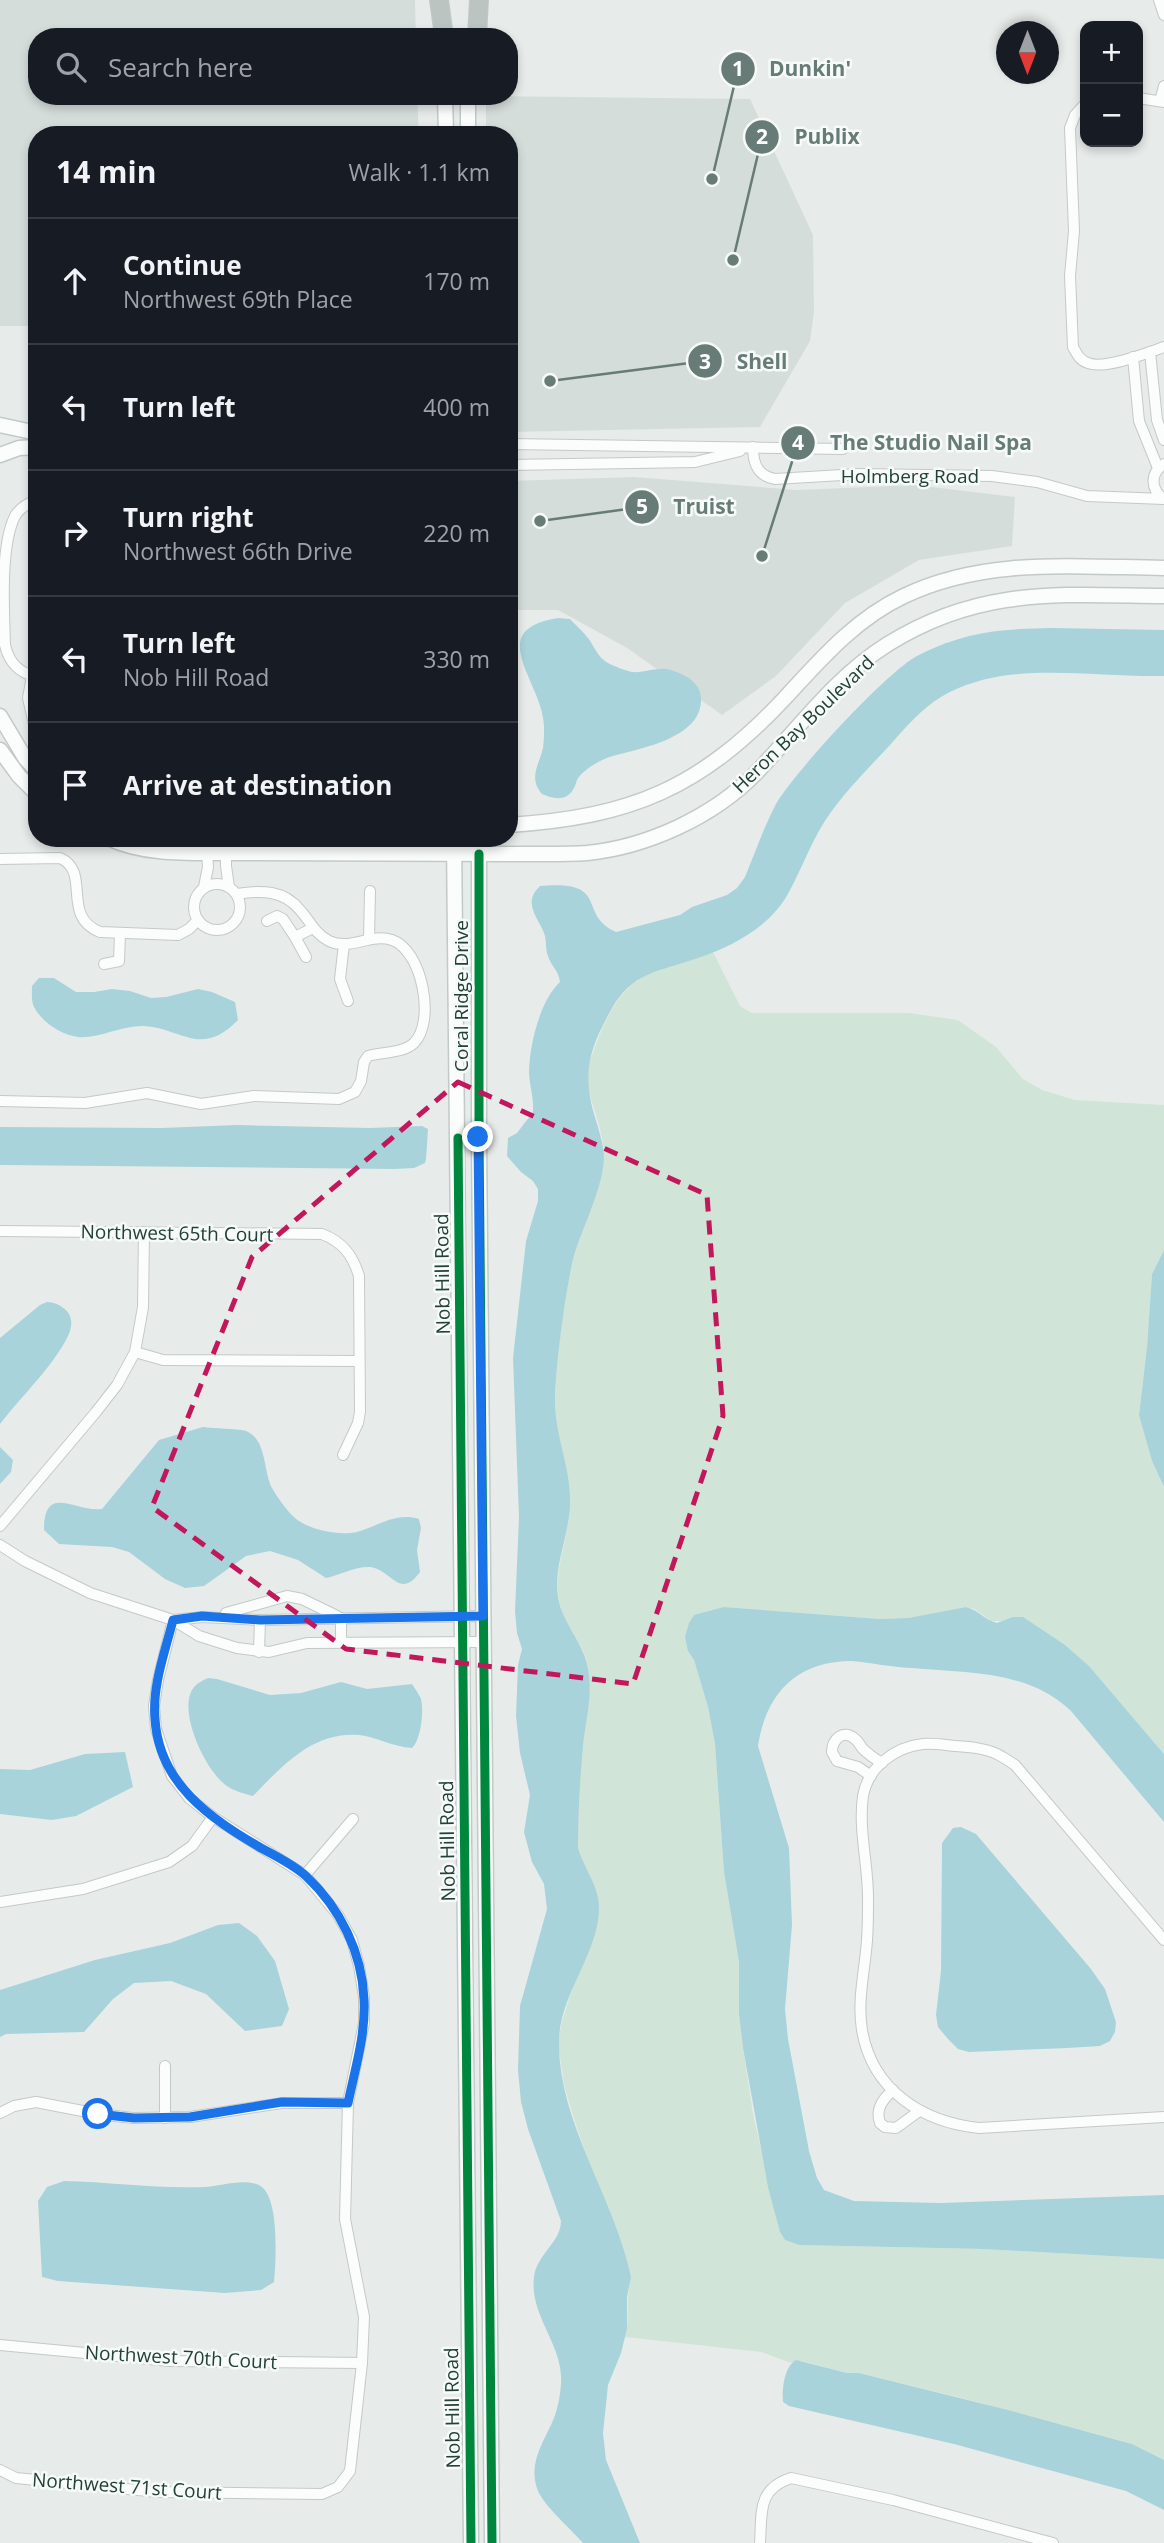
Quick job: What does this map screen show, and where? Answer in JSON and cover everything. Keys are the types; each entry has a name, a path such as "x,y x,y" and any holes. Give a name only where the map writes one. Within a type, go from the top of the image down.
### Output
{"highway":[{"path":"439,0 442,28"},
{"path":"477,28 479,0"}],"main road":[{"path":"443,28 444,0"},
{"path":"470,28 471,0"},
{"path":"445,105 446,126"},
{"path":"468,105 468,126"},
{"path":"0,425 28,431"},
{"path":"0,455 28,448"},
{"name":"Heron Bay Boulevard","path":"518,824 593,815 663,793 693,777 755,729 844,636 868,617 901,597 932,583 994,568 1164,568"},
{"name":"Heron Bay Boulevard","path":"254,847 454,854 588,853 636,843 678,827 713,808 754,775 853,670 887,644 953,612 983,603 1024,596 1164,596"},
{"path":"0,716 17,747 28,760"},
{"path":"0,750 28,785"},
{"name":"Heron Bay Boulevard","path":"138,847 186,847"},
{"name":"Coral Ridge Drive","path":"454,847 458,1138"},
{"name":"Coral Ridge Drive","path":"478,1137 479,847"},
{"name":"Nob Hill Road","path":"478,1137 492,2543"},
{"name":"Nob Hill Road","path":"458,1138 471,2543"}],"street":[{"path":"1159,0 1164,15"},
{"path":"1143,99 1162,102 1164,86"},
{"path":"1080,110 1070,128 1074,231 1070,276 1073,347 1078,357 1094,365 1133,357 1164,346"},
{"path":"1150,352 1157,420 1164,440"},
{"path":"1129,496 1141,491 1161,466 1139,421 1133,357"},
{"path":"1136,400 1154,398"},
{"path":"518,444 843,449"},
{"path":"518,465 695,462 753,447"},
{"name":"Holmberg Road","path":"753,447 758,471 775,480 859,474 992,476 1037,482 1087,496 1109,499 1129,496 1164,499"},
{"path":"1153,479 1155,491 1164,499"},
{"path":"28,504 15,516 4,556 5,645 13,665 28,673"},
{"path":"206,847 208,877 194,906 198,920 209,929 230,926 236,921 241,908 233,890 226,847"},
{"path":"0,859 60,858 69,862 74,869 82,921 100,932 178,935 198,920"},
{"path":"0,1101 85,1103 147,1093 201,1104 254,1096 339,1099 355,1092 361,1082 364,1062 368,1056 407,1049 416,1042 421,1032 424,993 420,975 404,947 393,940 381,938 344,944 330,941 313,928 300,909 283,896 233,890 218,883 204,887"},
{"path":"369,939 370,891"},
{"path":"267,921 277,916 283,919 306,957"},
{"path":"295,937 313,928"},
{"path":"104,964 119,961 120,933"},
{"path":"344,944 340,979 348,1001"},
{"name":"Northwest 65th Court","path":"0,1231 322,1234 341,1244 348,1252 359,1276 359,1361"},
{"path":"0,1526 117,1385 135,1352 143,1307 144,1232"},
{"path":"135,1352 163,1360 359,1361 358,1423 343,1455"},
{"path":"0,1545 90,1594 173,1620 200,1636 237,1648 259,1652 286,1650 307,1643 483,1642"},
{"path":"173,1620 236,1612 288,1596 302,1599 341,1618"},
{"path":"202,1616 260,1620 483,1616"},
{"path":"341,1618 341,1642"},
{"path":"173,1620 154,1706 156,1729 172,1776 190,1798 212,1817 305,1875 338,1915 352,1940 359,1966 364,1997 364,2023 348,2103 345,2219 364,2317 362,2363"},
{"path":"259,1652 260,1620"},
{"path":"1164,1940 1015,1765 996,1754 975,1748 925,1744 887,1757 876,1769 864,1793 861,1815 868,1896 867,1939 860,2006 862,2030 869,2055 893,2090 918,2112 956,2126 979,2128 1164,2117"},
{"path":"0,1902 83,1889 169,1862 192,1846 212,1817"},
{"path":"305,1875 353,1819"},
{"path":"165,2066 165,2118"},
{"path":"893,2090 878,2109 880,2123 885,2127 897,2128 918,2112"},
{"path":"0,2113 14,2106 36,2102 134,2118 200,2116 282,2102 348,2103"},
{"name":"Northwest 70th Court","path":"0,2345 170,2361 362,2363"},
{"name":"Northwest 71st Court","path":"0,2470 16,2478 158,2492 322,2494 338,2487 350,2471 362,2363"},
{"path":"760,2543 763,2500 780,2482 792,2478 893,2500 1053,2543"}],"highlighted area":[{"path":"458,1082 707,1195 723,1416 633,1684 346,1649 152,1507 252,1257"}],"shaded area":[{"path":"0,0 415,0 416,28 28,28 28,105 417,105 419,126 28,126 28,326 0,326"},
{"path":"518,96 750,99 813,235 814,312 810,341 760,427 518,432 518,126 486,126 486,105 518,105"},
{"path":"634,477 797,490 915,485 1015,497 1012,546 919,560 845,603 776,676 722,715 627,648 558,610 518,610 518,481"}],"green space":[{"path":"713,952 740,1006 752,1013 909,1013 958,1020 996,1047 1023,1079 1042,1090 1075,1100 1164,1105 1164,1250 1152,1274 1139,1414 1152,1461 1164,1487 1164,1754 1089,1666 1004,1621 991,1621 975,1609 966,1607 908,1618 880,1619 724,1607 688,1651 694,1660 708,1707 715,1744 724,1872 739,1962 739,2013 743,2048 753,2114 780,2232 785,2240 799,2245 984,2249 1164,2259 1164,2460 1132,2444 1111,2438 859,2373 847,2373 802,2361 791,2363 761,2352 625,2337 630,2283 574,2119 564,2085 558,2042 562,2021 599,1906 578,1847 579,1781 589,1704 589,1677 586,1658 559,1600 558,1574 568,1523 570,1496 555,1410 556,1381 563,1313 572,1265 599,1185 604,1159 602,1139 587,1081 593,1051 611,1012 633,984 645,976"}],"water":[{"path":"558,618 570,619 607,663 632,672 660,669 674,671 693,681 699,689 701,699 699,712 692,723 681,732 653,745 608,757 589,767 577,779 568,796 560,798 542,794 536,782 536,771 543,748 544,726 541,709 522,660 520,646 524,634 536,624"},
{"path":"1016,629 1164,630 1164,676 1047,673 1008,675 965,686 934,702 907,726 835,807 820,829 790,891 777,910 756,929 733,943 708,955 647,975 628,988 611,1010 590,1060 590,1099 604,1159 599,1185 572,1264 557,1364 555,1409 570,1496 568,1522 558,1571 558,1597 582,1649 589,1678 578,1847 596,1892 599,1907 593,1942 571,1992 560,2026 559,2044 561,2074 568,2103 613,2219 631,2277 627,2297 627,2329 608,2385 603,2433 606,2460 640,2543 583,2543 546,2504 535,2482 537,2456 555,2416 561,2384 557,2356 537,2305 534,2277 539,2262 557,2235 561,2221 528,2129 521,2102 518,2070 520,2006 547,1909 544,1884 532,1862 524,1832 530,1795 520,1753 516,1716 518,1665 522,1649 515,1611 519,1517 513,1358 526,1241 538,1201 538,1189 507,1156 508,1138 517,1133 533,1112 529,1074 531,1050 541,1012 560,982 549,960 545,936 533,910 532,898 540,886 577,888 585,893 604,925 616,932 680,915 692,907 727,895 737,888 745,877 776,804 801,770 865,700 905,664 936,647 969,636"},
{"path":"39,978 54,978 76,992 112,989 151,998 198,989 235,1002 238,1020 212,1038 190,1038 142,1026 93,1036 72,1036 59,1031 37,1013 32,999 32,986"},
{"path":"237,1125 370,1128 422,1126 428,1129 426,1159 425,1163 414,1168 394,1169 0,1165 0,1127 162,1128"},
{"path":"1164,1250 1164,1487 1152,1461 1139,1415 1152,1274"},
{"path":"47,1302 66,1310 71,1319 70,1331 58,1354 0,1424 0,1338"},
{"path":"203,1427 242,1430 253,1435 261,1448 274,1492 292,1515 308,1526 324,1531 350,1533 395,1518 419,1519 421,1528 417,1550 420,1572 406,1584 369,1567 326,1578 298,1560 270,1551 246,1556 204,1586 185,1588 165,1579 129,1552 112,1547 59,1544 44,1530 45,1515 55,1503 102,1509 159,1440"},
{"path":"0,1447 13,1460 11,1472 0,1484"},
{"path":"724,1607 880,1619 908,1618 966,1607 997,1623 1013,1617 1023,1617 1065,1645 1089,1666 1164,1754 1164,1822 1071,1711 1036,1688 996,1676 852,1661 832,1662 815,1667 787,1684 768,1710 758,1746 789,1848 792,1925 785,2009 788,2039 809,2151 817,2178 824,2190 854,2201 941,2203 1164,2195 1164,2259 984,2249 799,2245 785,2240 780,2232 768,2187 743,2048 739,2014 739,1962 724,1872 715,1744 708,1707 685,1637 694,1615"},
{"path":"208,1678 270,1695 301,1693 341,1682 367,1689 412,1684 422,1704 420,1732 412,1748 359,1735 342,1735 327,1739 287,1762 253,1796 227,1786 219,1779 197,1743 189,1715 189,1702 194,1687"},
{"path":"125,1752 133,1787 76,1816 52,1820 0,1814 0,1769 30,1770 85,1754"},
{"path":"961,1827 976,1834 1105,1989 1116,2022 1110,2041 1100,2046 969,2052 958,2049 938,2027 936,2015 941,1971 942,1843 953,1828"},
{"path":"239,1923 257,1936 275,1961 289,2009 282,2026 245,2031 206,1994 171,1981 134,1983 113,1999 84,2032 6,2034 0,2037 0,1990 95,1960 170,1943 218,1925"},
{"path":"64,2181 170,2187 205,2187 243,2182 257,2184 268,2195 272,2206 276,2247 274,2282 261,2290 225,2293 58,2281 42,2277 38,2201 47,2187"},
{"path":"796,2360 1008,2410 1132,2444 1164,2460 1164,2510 1126,2491 954,2444 789,2406 783,2402 784,2385 786,2373"}],"cycle path":[{"path":"479,854 479,1137 492,2543"},
{"path":"458,1138 471,2543"}],"place":[{"name":"Dunkin'","path":"712,179"},
{"name":"Publix","path":"733,260"},
{"name":"Shell","path":"550,381"},
{"name":"Truist","path":"540,521"},
{"name":"The Studio Nail Spa","path":"762,556"}],"route":[{"path":"98,2114 134,2118 190,2117 282,2102 348,2103 364,2023 364,1997 352,1940 338,1915 305,1875 212,1817 190,1798 172,1776 163,1755 156,1729 154,1706 173,1620 202,1616 260,1620 483,1616 478,1137"}]}
